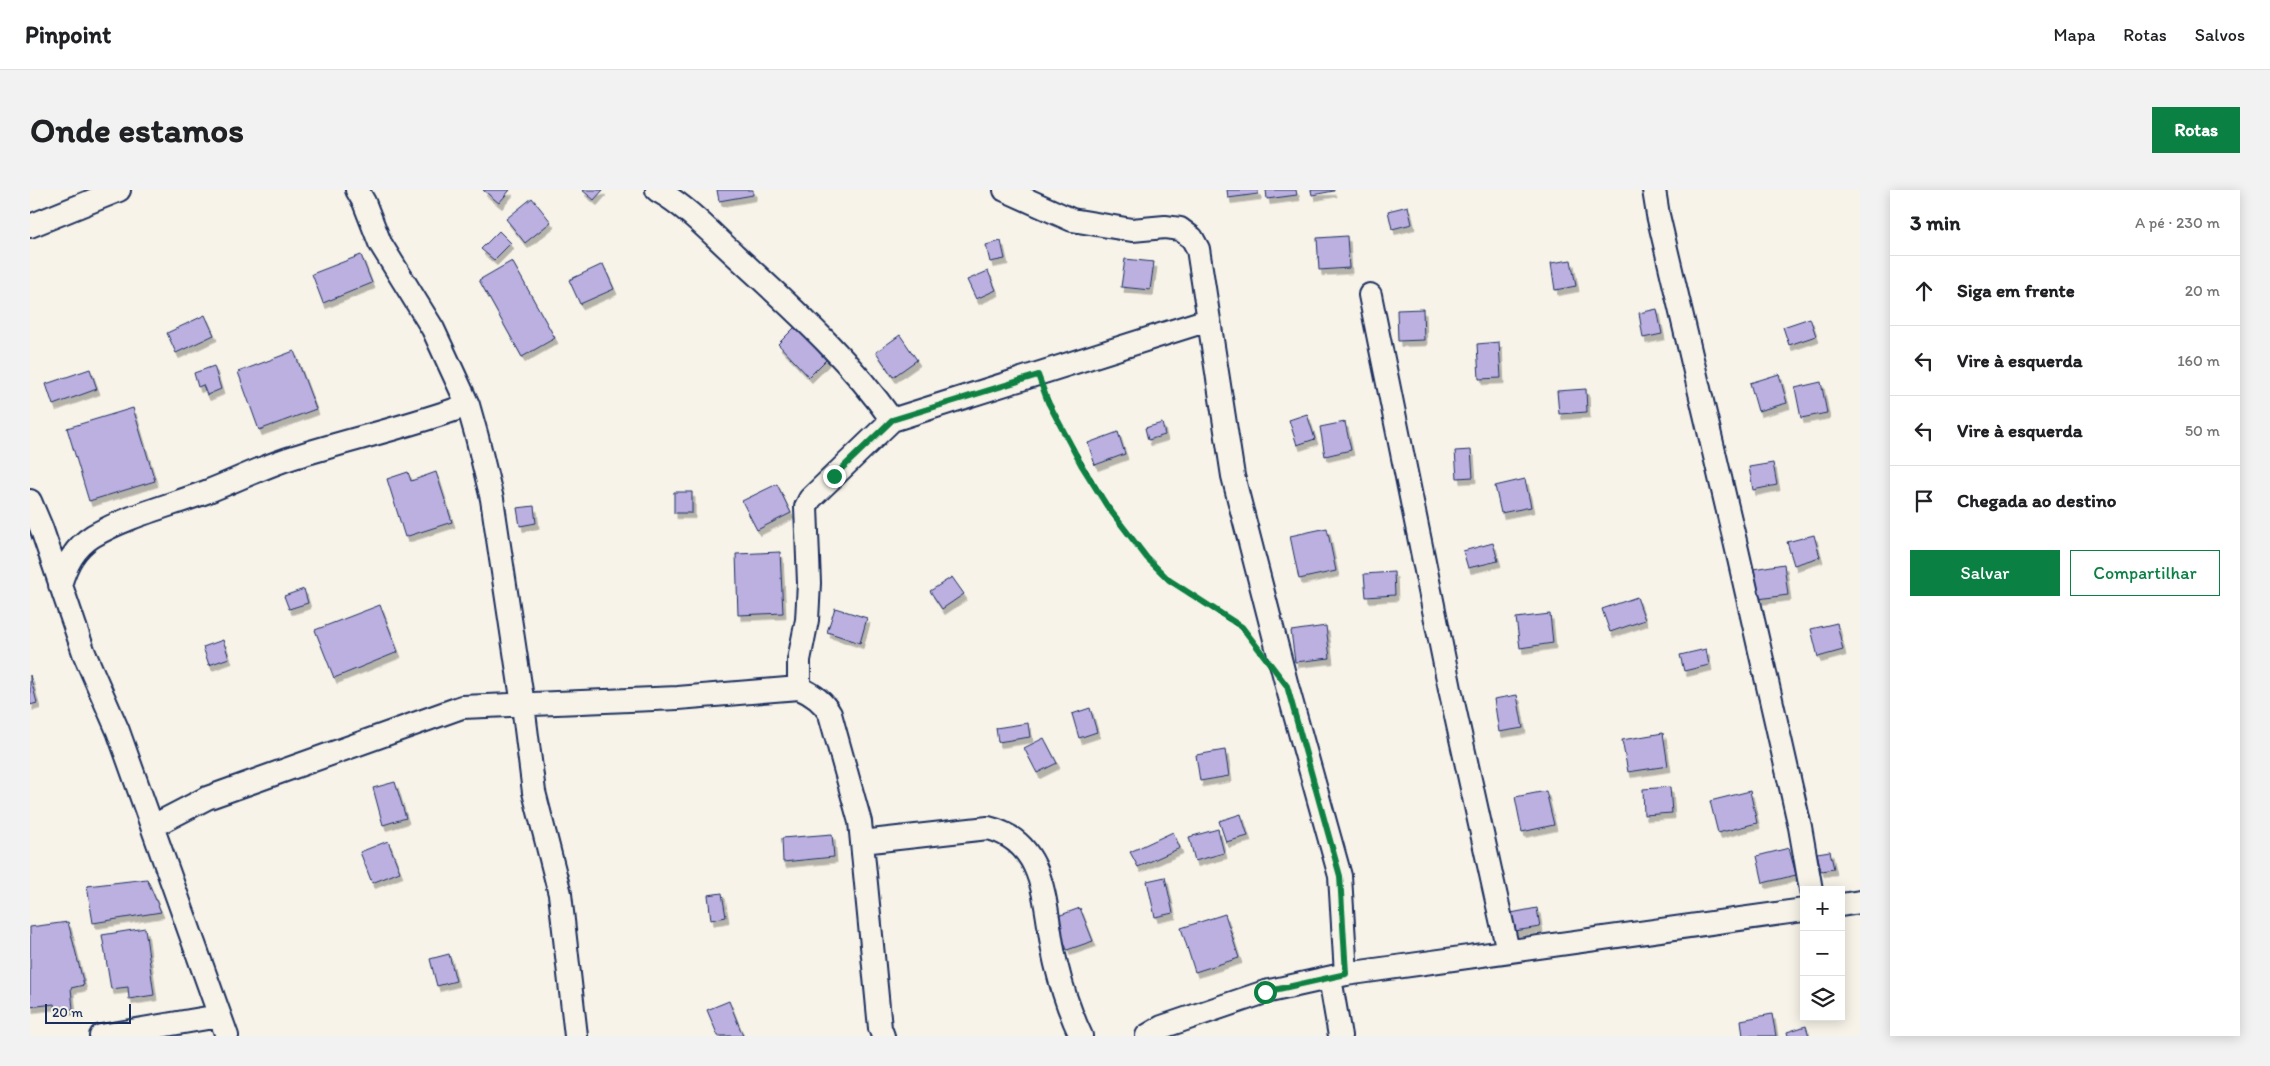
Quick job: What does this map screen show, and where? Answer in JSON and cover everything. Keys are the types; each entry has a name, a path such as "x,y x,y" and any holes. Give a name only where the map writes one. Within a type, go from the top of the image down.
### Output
{"street":[{"path":"30,226 119,190"},
{"path":"657,190 708,229 819,333 892,420"},
{"path":"1005,190 1072,220 1132,230 1165,227 1180,229 1192,238 1198,249 1233,476 1287,686 1340,876 1338,976 1340,1036"},
{"path":"1654,190 1658,215 1738,550 1800,827 1810,886"},
{"path":"366,194 380,243 433,329 468,404 492,499 534,792 560,894 576,1036"},
{"path":"1370,295 1450,688 1508,950"},
{"path":"799,688 799,660 807,620 809,582 806,507 810,499 892,420 1208,320"},
{"path":"60,585 68,561 79,548 92,537 116,526 292,458 431,419 468,404"},
{"path":"30,500 84,654 118,731 153,826 223,1026 101,1036"},
{"path":"153,826 208,798 462,708 678,698 799,688 824,703 830,714 860,822 880,1028 883,1036"},
{"path":"862,842 988,828 1005,832 1019,842 1033,860 1040,881 1056,963 1070,1013 1081,1036"},
{"path":"1845,904 1860,902"},
{"path":"1147,1036 1162,1027 1265,992 1338,976 1508,950 1800,911"}],"path":[{"path":"1038,375 1048,402 1082,466 1107,506 1147,558 1169,580 1242,627 1248,634"}],"building":[{"path":"483,190 510,190 499,203"},
{"path":"582,190 603,190 594,200"},
{"path":"717,190 753,190 753,195 719,201"},
{"path":"1227,190 1258,190 1258,194 1228,198"},
{"path":"1266,190 1296,190 1297,195 1267,199"},
{"path":"1311,190 1334,190 1334,191 1312,195"},
{"path":"532,198 551,222 525,243 506,219"},
{"path":"1408,206 1412,224 1392,229 1388,211"},
{"path":"499,231 511,243 494,260 481,249"},
{"path":"1347,236 1349,268 1319,270 1317,238"},
{"path":"1001,241 1005,259 990,262 986,245"},
{"path":"361,255 372,283 323,303 312,274"},
{"path":"1125,259 1154,262 1150,290 1121,287"},
{"path":"1571,260 1576,286 1555,290 1551,263"},
{"path":"512,261 555,338 522,357 479,280"},
{"path":"603,264 614,289 580,304 569,280"},
{"path":"988,271 996,290 976,299 967,280"},
{"path":"1423,309 1424,340 1398,341 1397,310"},
{"path":"1657,309 1662,334 1643,338 1639,313"},
{"path":"205,315 214,335 176,353 167,333"},
{"path":"1810,318 1816,336 1789,345 1783,327"},
{"path":"797,325 828,358 809,377 778,344"},
{"path":"900,335 917,360 893,377 876,352"},
{"path":"1499,342 1501,378 1479,379 1477,344"},
{"path":"294,351 316,409 259,430 238,372"},
{"path":"214,366 221,389 207,395 203,385 198,387 194,373"},
{"path":"90,369 97,389 53,405 46,384"},
{"path":"1779,374 1787,403 1758,411 1750,383"},
{"path":"1821,382 1827,413 1801,418 1795,388"},
{"path":"1586,389 1587,412 1559,414 1557,391"},
{"path":"133,408 155,481 89,501 67,428"},
{"path":"1307,414 1315,439 1297,445 1289,420"},
{"path":"1345,422 1351,450 1325,456 1320,427"},
{"path":"1162,423 1165,435 1148,440 1145,428"},
{"path":"1118,432 1125,454 1095,465 1088,443"},
{"path":"1471,450 1473,477 1457,478 1455,451"},
{"path":"1773,463 1777,485 1753,490 1749,467"},
{"path":"408,472 411,481 436,472 452,522 405,537 387,479"},
{"path":"1525,479 1531,507 1501,513 1495,486"},
{"path":"777,484 791,513 757,530 742,501"},
{"path":"674,492 692,492 692,513 674,513"},
{"path":"534,506 536,523 520,526 517,508"},
{"path":"1327,528 1336,571 1299,579 1290,536"},
{"path":"1814,535 1820,557 1794,565 1787,542"},
{"path":"1493,543 1498,561 1468,568 1463,551"},
{"path":"780,552 783,613 738,615 736,554"},
{"path":"1784,564 1788,595 1758,599 1753,569"},
{"path":"1394,572 1395,595 1366,597 1364,574"},
{"path":"952,577 964,594 942,609 930,591"},
{"path":"304,589 308,603 289,609 284,596"},
{"path":"1637,597 1645,620 1610,632 1602,609"},
{"path":"380,605 398,652 334,678 315,630"},
{"path":"835,608 867,618 860,643 827,632"},
{"path":"1550,614 1553,643 1520,648 1516,618"},
{"path":"1837,623 1843,650 1818,657 1811,629"},
{"path":"1326,626 1330,658 1295,662 1291,631"},
{"path":"223,640 229,658 209,665 203,647"},
{"path":"1706,649 1709,665 1684,671 1680,655"},
{"path":"30,675 37,703 30,705"},
{"path":"1517,695 1523,728 1499,732 1494,699"},
{"path":"1090,708 1097,732 1079,738 1072,714"},
{"path":"1028,723 1030,737 998,742 996,728"},
{"path":"1663,733 1668,766 1628,772 1622,740"},
{"path":"1044,738 1057,763 1037,773 1024,748"},
{"path":"1225,750 1229,776 1200,781 1196,755"},
{"path":"395,782 406,818 383,825 373,788"},
{"path":"1670,787 1672,813 1644,815 1643,789"},
{"path":"1546,791 1554,825 1522,832 1515,797"},
{"path":"1750,791 1757,823 1718,833 1710,801"},
{"path":"1241,814 1248,836 1226,842 1219,821"},
{"path":"1218,829 1224,853 1195,861 1189,837"},
{"path":"1173,832 1180,848 1138,867 1130,852"},
{"path":"832,834 834,857 783,862 782,838"},
{"path":"388,841 400,872 372,883 360,852"},
{"path":"1789,848 1796,875 1763,883 1757,856"},
{"path":"1830,851 1834,869 1821,871 1817,853"},
{"path":"1165,877 1173,913 1155,917 1147,881"},
{"path":"147,879 161,912 93,923 87,886"},
{"path":"722,893 726,917 711,920 708,895"},
{"path":"1080,908 1093,941 1067,950 1055,917"},
{"path":"1537,908 1540,927 1514,931 1511,913"},
{"path":"1225,914 1239,958 1195,972 1181,928"},
{"path":"68,922 84,985 71,988 73,1009 55,1011 54,1004 30,1007 30,927"},
{"path":"145,928 154,995 129,999 128,987 111,989 102,935"},
{"path":"449,954 456,981 437,986 430,959"},
{"path":"729,1001 743,1036 718,1036 707,1010"},
{"path":"1772,1014 1776,1036 1743,1036 1741,1020"},
{"path":"1806,1026 1809,1036 1788,1036 1787,1032"}],"route":[{"path":"834,476 892,420 1038,375 1048,402 1082,466 1107,506 1147,558 1169,580 1242,627 1287,686 1340,876 1346,974 1265,992"}]}
